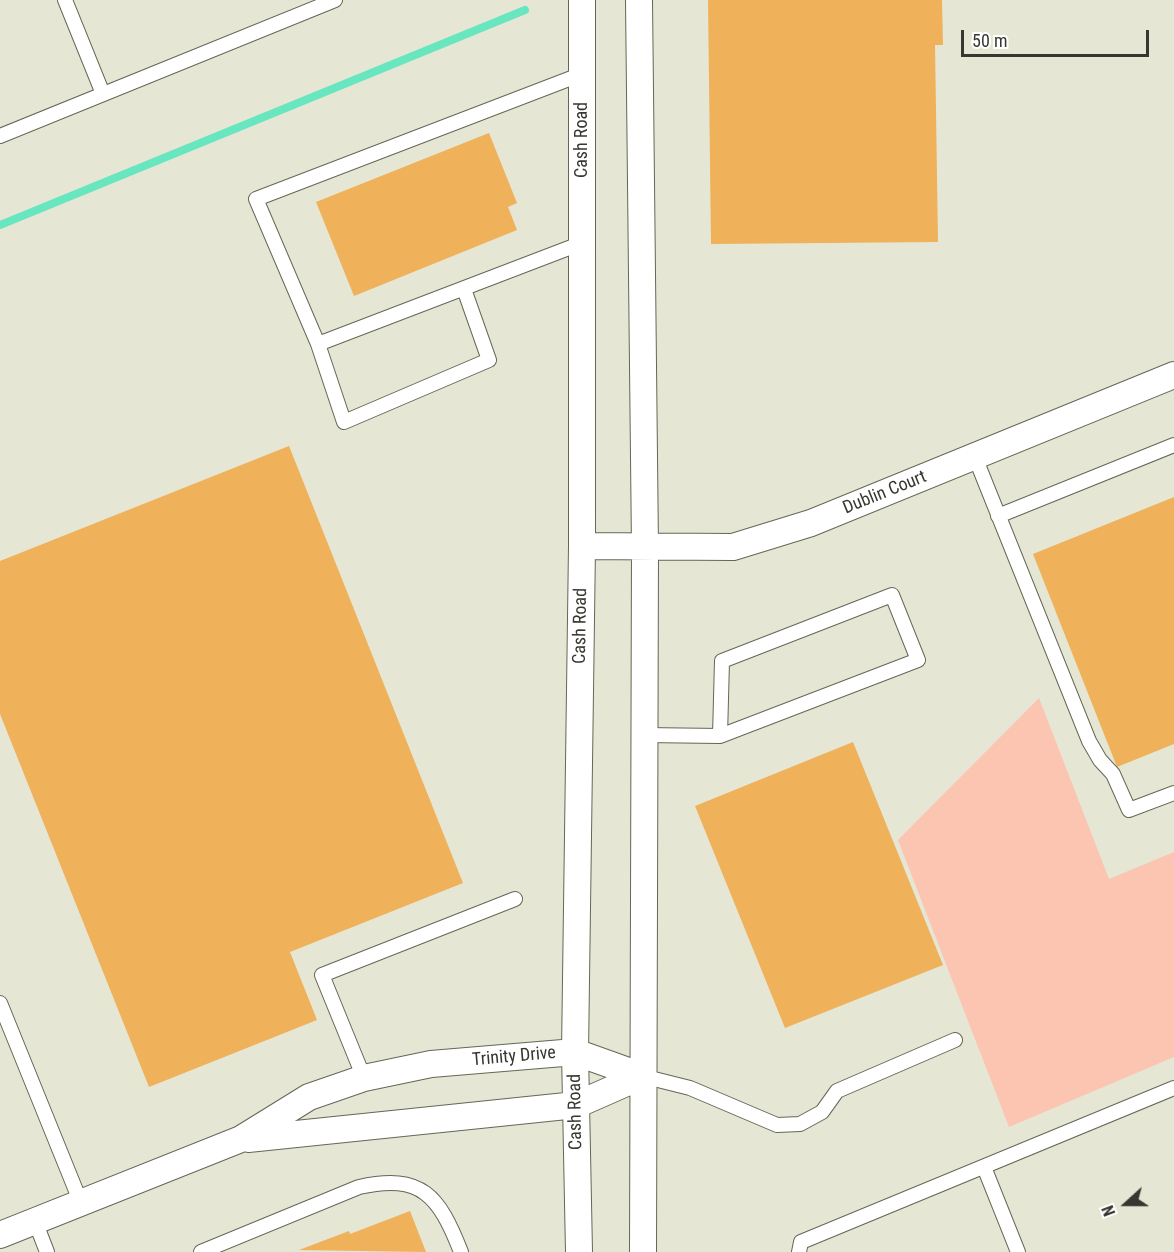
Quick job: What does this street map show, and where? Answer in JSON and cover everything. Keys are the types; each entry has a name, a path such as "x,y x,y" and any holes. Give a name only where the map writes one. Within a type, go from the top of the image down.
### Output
{"street":[{"name":"Cash Road","path":"579,1252 575,1052 582,546 582,0"},
{"path":"639,0 645,548 643,1252"},
{"name":"Dublin Court","path":"582,546 734,547 811,524 1174,375"},
{"name":"Trinity Drive","path":"0,1235 241,1139 309,1097 364,1078 431,1064 575,1052 642,1076"},
{"name":"Trinity Drive","path":"241,1139 576,1106 642,1076"}],"lane":[{"path":"64,0 103,94"},
{"path":"0,136 335,0"},
{"path":"464,288 489,360 344,422 318,344 256,199 582,74"},
{"path":"318,344 582,243"},
{"path":"998,516 1174,445"},
{"path":"975,457 1089,741 1100,760 1113,774 1129,810 1174,793"},
{"path":"644,735 720,736 918,660 892,595 722,661 720,736"},
{"path":"364,1078 322,975 515,899"},
{"path":"0,1003 81,1203"},
{"path":"642,1076 690,1088 777,1125 800,1124 822,1112 837,1091 955,1040"},
{"path":"799,1252 801,1242 1174,1088"},
{"path":"984,1167 1018,1252"},
{"path":"201,1252 359,1187 384,1181 407,1183 426,1192 440,1209 461,1252"},
{"path":"35,1221 47,1252"}],"shaded area":[{"path":"1039,698 1109,879 1174,852 1174,1057 1009,1127 898,840"}],"building":[{"path":"708,0 942,0 943,45 935,45 938,242 711,244"},
{"path":"489,133 517,203 508,207 517,230 354,296 316,202"},
{"path":"289,446 463,883 290,952 317,1020 149,1087 0,714 0,561"},
{"path":"1174,497 1174,744 1117,767 1033,554"},
{"path":"853,742 943,965 785,1028 695,806"},
{"path":"410,1211 426,1252 299,1250 349,1231 350,1234"}],"waterway":[{"path":"0,225 525,10"}]}
